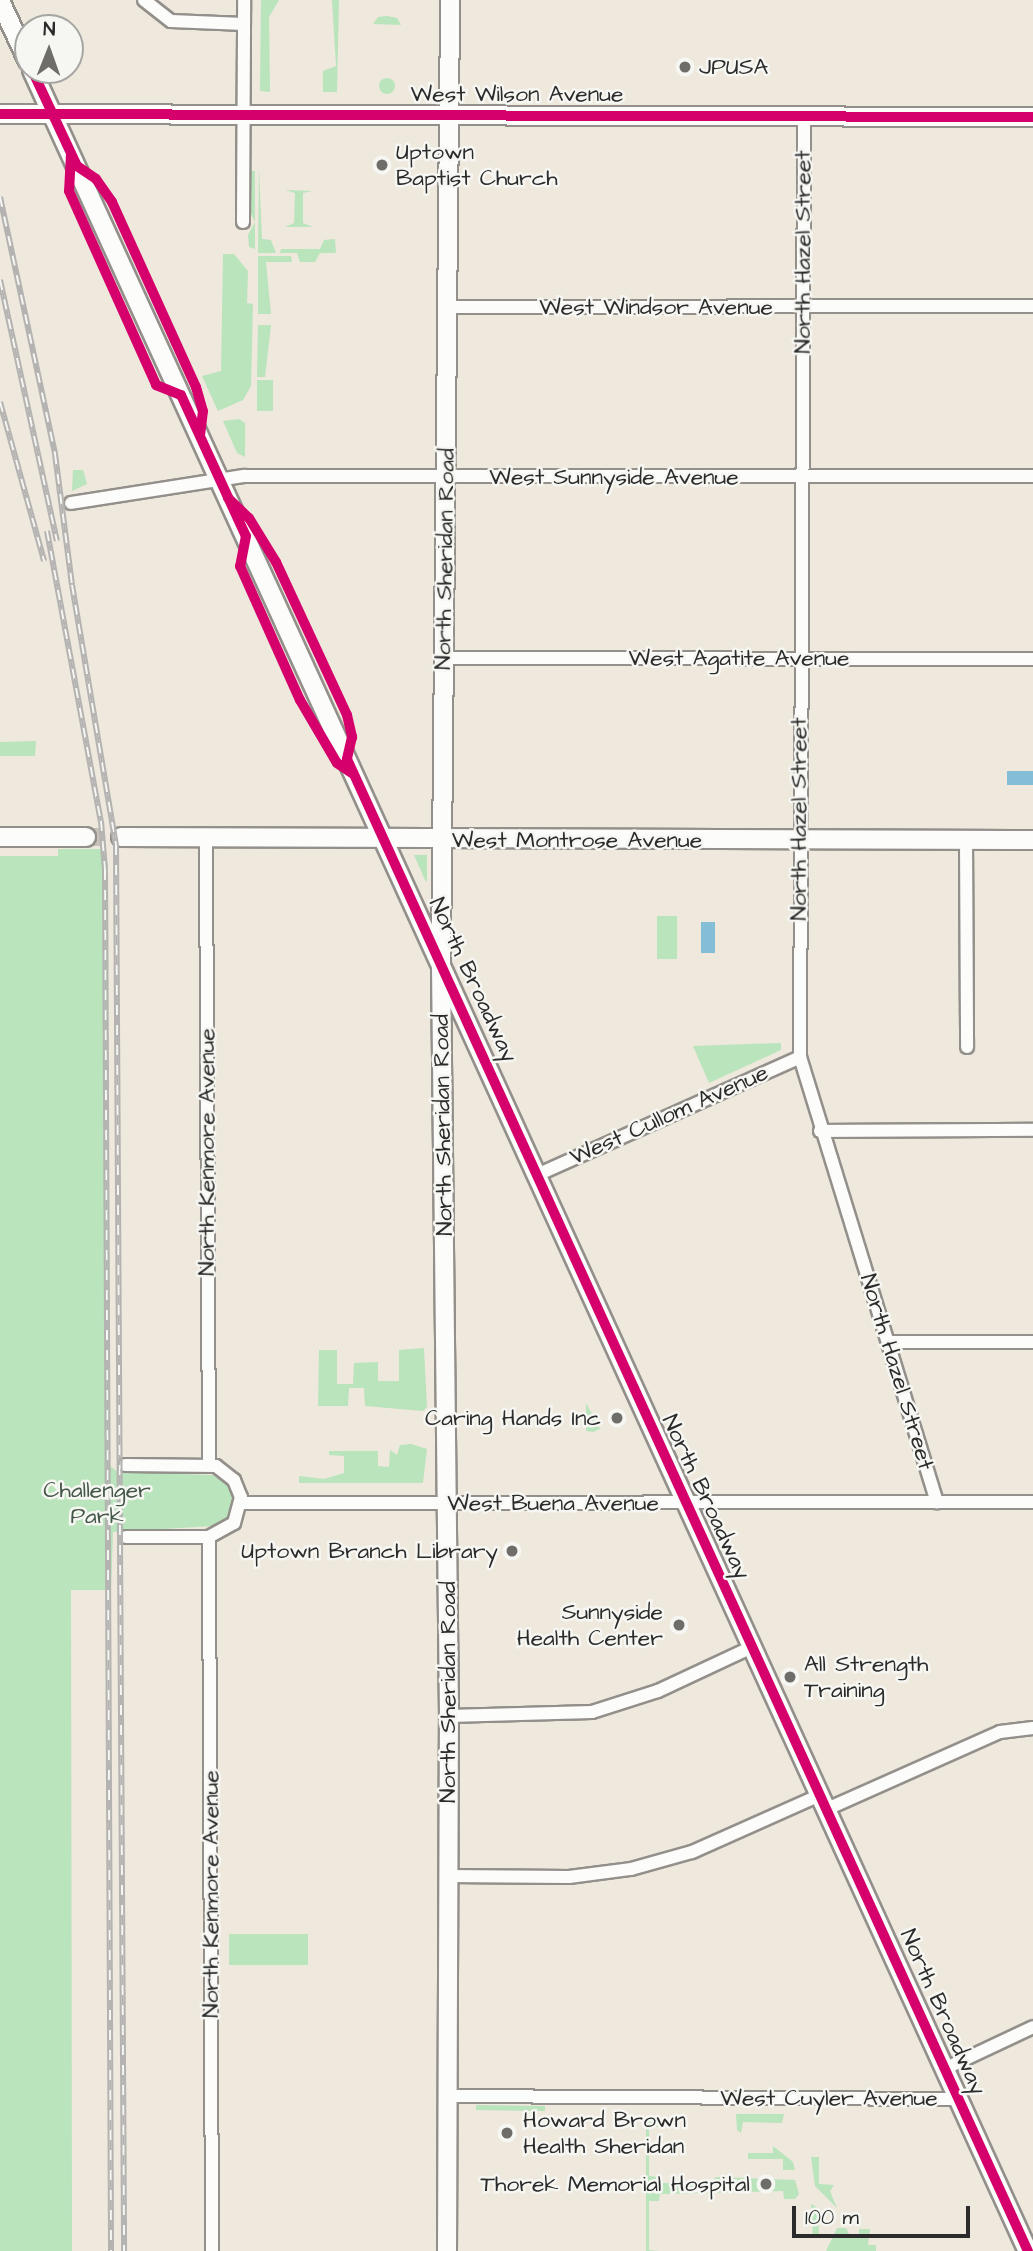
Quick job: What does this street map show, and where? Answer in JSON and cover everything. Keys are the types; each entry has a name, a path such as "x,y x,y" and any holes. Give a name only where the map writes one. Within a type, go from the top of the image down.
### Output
{"main road":[{"name":"North Sheridan Road","path":"447,2251 449,1716 442,962 450,0"},
{"path":"0,1 14,31"},
{"name":"North Broadway","path":"39,84 539,1174 684,1503 824,1802 1028,2251"},
{"name":"West Wilson Avenue","path":"0,114 1033,117"},
{"path":"0,837 86,837"},
{"name":"West Montrose Avenue","path":"121,837 1033,840"}],"street":[{"path":"144,0 171,21 244,24"},
{"path":"243,222 244,0"},
{"name":"North Hazel Street","path":"804,116 800,1057 820,1131 889,1342 937,1502"},
{"name":"West Windsor Avenue","path":"447,307 1033,306"},
{"name":"West Sunnyside Avenue","path":"71,503 219,477 1033,476"},
{"name":"West Agatite Avenue","path":"444,657 1033,659"},
{"name":"North Kenmore Avenue","path":"206,838 209,1465"},
{"path":"966,840 967,1047"},
{"name":"West Cullom Avenue","path":"539,1174 800,1057"},
{"path":"820,1131 1033,1130"},
{"path":"889,1342 1033,1342"},
{"path":"125,1465 209,1465 227,1472 240,1492 241,1503 234,1523 209,1538 126,1537"},
{"name":"West Buena Avenue","path":"241,1503 1033,1502"},
{"name":"North Kenmore Avenue","path":"209,1538 212,2251"},
{"path":"449,1716 592,1712 658,1691 752,1647"},
{"path":"447,1876 569,1877 631,1869 692,1852 1000,1732 1033,1728"},
{"name":"West Cuyler Avenue","path":"946,2068 1033,2026"},
{"name":"West Cuyler Avenue","path":"447,2096 959,2099"}],"green space":[{"path":"261,0 279,0 269,17 270,92 260,91"},
{"path":"332,0 339,0 337,92 323,92 323,71 336,66"},
{"path":"378,17 397,18 401,25 373,24"},
{"path":"384,78 390,78 395,86 393,92 384,94 379,89 379,83"},
{"path":"259,169 262,239 271,240 276,253 258,253"},
{"path":"250,171 255,171 255,222 249,210"},
{"path":"285,190 312,191 303,193 303,223 313,227 285,227 294,223 295,193"},
{"path":"255,222 255,249 249,247 248,235"},
{"path":"335,239 336,253 320,253 315,262 300,262 297,253 280,253 281,249 320,249 324,240"},
{"path":"223,254 234,254 248,271 247,303 253,304 251,386 243,400 218,411 202,376 221,371"},
{"path":"258,256 291,256 292,262 266,262 271,314 258,314"},
{"path":"258,325 271,325 265,377 257,377"},
{"path":"257,380 273,380 273,411 257,411"},
{"path":"239,419 245,423 245,457 237,453 223,421"},
{"path":"73,470 83,470 87,484 72,491"},
{"path":"36,741 35,756 0,756 0,742"},
{"name":"Challenger Park","path":"58,849 103,849 108,864 110,1466 118,1472 213,1475 228,1486 233,1500 227,1518 214,1526 113,1532 111,1590 71,1590 72,2251 0,2251 0,856 58,856"},
{"path":"414,855 427,855 427,882 425,880"},
{"path":"657,916 677,916 677,959 657,959"},
{"path":"781,1043 781,1050 709,1083 693,1046"},
{"path":"424,1348 427,1407 423,1411 365,1406 364,1388 349,1388 348,1406 318,1406 319,1350 337,1350 337,1384 353,1384 354,1363 378,1362 378,1381 399,1381 399,1350"},
{"path":"586,1403 600,1429 593,1432 586,1431"},
{"path":"411,1444 427,1449 423,1483 299,1483 299,1476 324,1479 344,1473 344,1456 329,1455 329,1451 378,1451 378,1466 389,1467 390,1450 397,1455 400,1445"},
{"path":"229,1934 308,1934 308,1965 229,1965"},
{"path":"476,2105 545,2106 545,2111 476,2110"},
{"path":"736,2114 784,2114 782,2123 743,2122 741,2133 737,2130"},
{"path":"646,2118 659,2118 659,2127 649,2127 649,2176 659,2177 660,2183 711,2183 716,2177 795,2180 799,2194 795,2199 784,2199 783,2191 660,2194 659,2201 649,2201 649,2250 659,2251 646,2251"},
{"path":"773,2146 793,2162 795,2170 783,2170 783,2159 748,2159 748,2153 773,2153"},
{"path":"811,2157 819,2157 819,2184 834,2185 830,2191 837,2208 815,2186"},
{"path":"811,2204 818,2208 819,2234 813,2238"},
{"path":"837,2228 846,2228 851,2238 859,2238 859,2229 870,2229 868,2245 876,2245 876,2251 826,2251"}],"water":[{"path":"1007,771 1033,771 1033,785 1007,785"},
{"path":"701,922 715,922 715,953 701,953"}],"tunnel":[{"path":"86,837 121,837"}],"railway":[{"path":"0,197 55,454 72,585 116,845 124,2251"},
{"path":"0,280 57,541"},
{"path":"0,402 44,561"},
{"path":"47,531 101,821 105,870 111,2251"}],"cycle path":[{"path":"39,84 77,166 96,179 112,202 196,387 203,411 200,435"},
{"path":"0,114 1033,117"},
{"path":"71,154 69,191 156,385 181,395 246,536 240,566 300,700 337,763 352,773"},
{"path":"228,498 249,518 276,562 347,715 352,737 347,759 1028,2251"}],"place":[{"name":"JPUSA","path":"685,67"},
{"name":"Uptown Baptist Church","path":"382,165"},
{"name":"Caring Hands Inc","path":"617,1418"},
{"name":"Uptown Branch Library","path":"512,1551"},
{"name":"Sunnyside Health Center","path":"679,1625"},
{"name":"All Strength Training","path":"790,1677"},
{"name":"Howard Brown Health Sheridan","path":"507,2133"},
{"name":"Thorek Memorial Hospital","path":"766,2184"}]}
